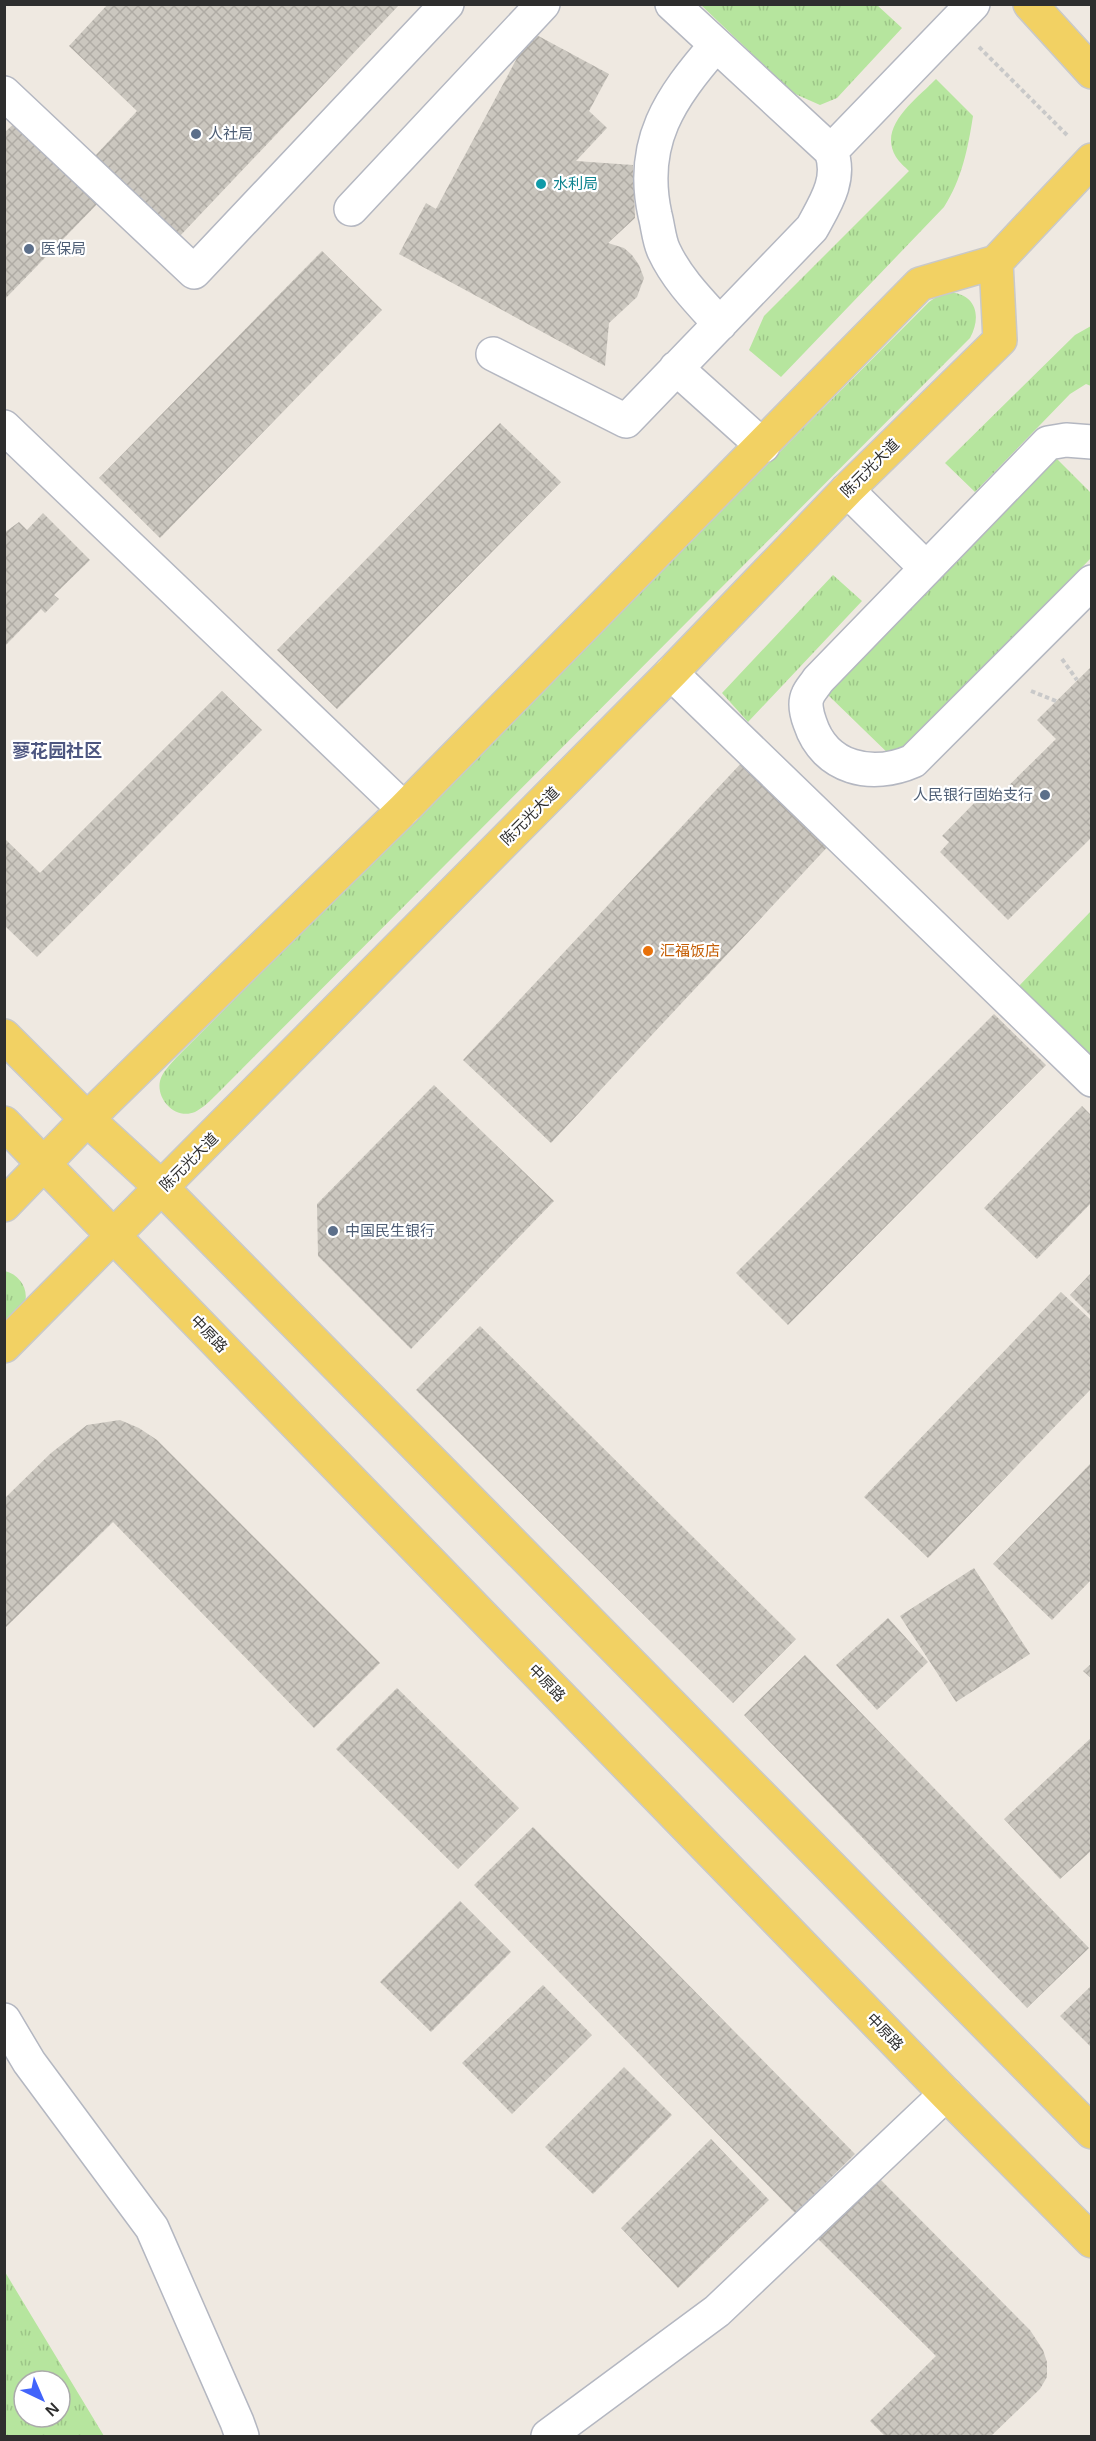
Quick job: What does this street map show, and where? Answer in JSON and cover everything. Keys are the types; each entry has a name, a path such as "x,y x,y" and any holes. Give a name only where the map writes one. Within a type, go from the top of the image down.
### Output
{"main road":[{"path":"1030,4 1092,72"},
{"path":"4,1205 87,1119 404,809 920,284 996,262 1083,151"},
{"name":"陈元光大道","path":"4,1346 163,1189 847,490 1000,340 996,262"},
{"path":"4,1036 87,1119 163,1189 1092,2132"},
{"name":"中原路","path":"4,1123 945,2094 1092,2241"}],"street":[{"path":"4,93 194,272 447,4"},
{"path":"351,209 543,4"},
{"path":"493,354 626,421 812,228 831,193 836,164 831,151 672,4"},
{"path":"831,151 964,14"},
{"path":"716,45 684,82 663,117 651,159 651,198 663,250 683,283 720,324"},
{"path":"676,368 763,446"},
{"path":"4,427 404,809"},
{"path":"1092,442 1066,440 1048,443 818,680 807,697 807,715 814,734 827,753 847,765 870,770 894,769 913,761 1092,582"},
{"path":"847,490 926,568"},
{"path":"670,673 1092,1080"},
{"path":"4,2020 30,2062 152,2228 242,2436"},
{"path":"548,2436 717,2311 945,2094"}],"path":[{"path":"964,14 1083,151"}],"green space":[{"path":"701,5 877,5 902,28 837,98 820,105 793,93"},
{"path":"936,79 973,116 963,163 950,196 944,207 781,377 749,350 764,316 909,171 900,163 891,146 895,124 910,104"},
{"path":"949,292 965,297 974,307 976,322 970,338 212,1099 195,1112 188,1114 168,1106 161,1095 160,1081 176,1058 929,302"},
{"path":"1091,326 1091,386 1086,384 1070,394 975,492 945,463 1075,335"},
{"path":"1056,458 1091,493 1091,558 895,760 827,694"},
{"path":"833,575 862,601 748,722 722,693"},
{"path":"1091,911 1091,1059 1018,987"},
{"path":"5,1271 20,1280 26,1296 21,1311 5,1330"},
{"path":"4,2272 64,2369 12,2369 12,2429 72,2429 72,2383 104,2436 5,2436"}],"building":[{"name":"人社局","path":"108,4 400,4 179,237 94,157 137,111 69,46"},
{"name":"水利局","path":"531,32 609,74 589,111 607,128 576,161 633,165 635,218 608,243 624,248 632,255 644,278 637,297 609,323 605,366 399,254 426,203 436,209"},
{"name":"医保局","path":"20,118 103,198 4,300 4,133"},
{"path":"322,251 382,310 160,538 99,478"},
{"path":"500,423 561,482 337,709 277,650"},
{"path":"43,513 90,560 54,595 59,599 45,613 41,609 4,647 4,533 19,522 27,530"},
{"name":"人民银行固始支行","path":"1092,666 1092,837 1008,920 940,852 949,842 942,836 986,791 995,799 1056,739 1037,720"},
{"path":"222,691 262,730 37,957 4,925 4,838 40,873"},
{"name":"汇福饭店","path":"745,759 833,841 551,1143 463,1060"},
{"path":"994,1014 1046,1065 788,1325 736,1273"},
{"path":"434,1085 554,1201 411,1349 318,1256 317,1204"},
{"path":"1082,1106 1092,1116 1092,1202 1037,1259 984,1208"},
{"path":"1092,1272 1092,1317 1070,1295"},
{"path":"1061,1292 1092,1321 1092,1388 928,1558 864,1497"},
{"path":"480,1326 796,1639 733,1703 416,1390"},
{"path":"120,1420 139,1428 157,1440 380,1663 314,1728 113,1522 4,1629 4,1499 51,1453 87,1425"},
{"path":"1090,1464 1092,1579 1052,1620 993,1564"},
{"path":"974,1568 1030,1654 956,1702 900,1616"},
{"path":"888,1618 928,1662 877,1710 836,1665"},
{"path":"805,1655 1089,1948 1027,2008 744,1715"},
{"path":"1092,1663 1092,1679 1083,1671"},
{"path":"397,1688 519,1808 458,1869 336,1749"},
{"path":"1092,1737 1092,1850 1060,1879 1004,1819"},
{"path":"533,1827 855,2154 795,2213 474,1885"},
{"path":"460,1901 511,1952 431,2032 380,1982"},
{"path":"543,1985 592,2035 512,2114 462,2063"},
{"path":"1092,1985 1092,2048 1060,2016"},
{"path":"624,2067 672,2115 593,2194 545,2147"},
{"path":"711,2139 769,2200 678,2288 621,2228"},
{"path":"870,2169 1030,2330 1043,2350 1047,2362 1047,2377 1040,2389 991,2436 885,2436 870,2421 936,2356 809,2230"}],"place":[{"name":"人社局","path":"196,134"},
{"name":"水利局","path":"541,184"},
{"name":"医保局","path":"29,249"},
{"name":"人民银行固始支行","path":"1045,795"},
{"name":"汇福饭店","path":"648,951"},
{"name":"中国民生银行","path":"333,1231"}],"district":[{"name":"蓼花园社区","path":"57,751"}]}
